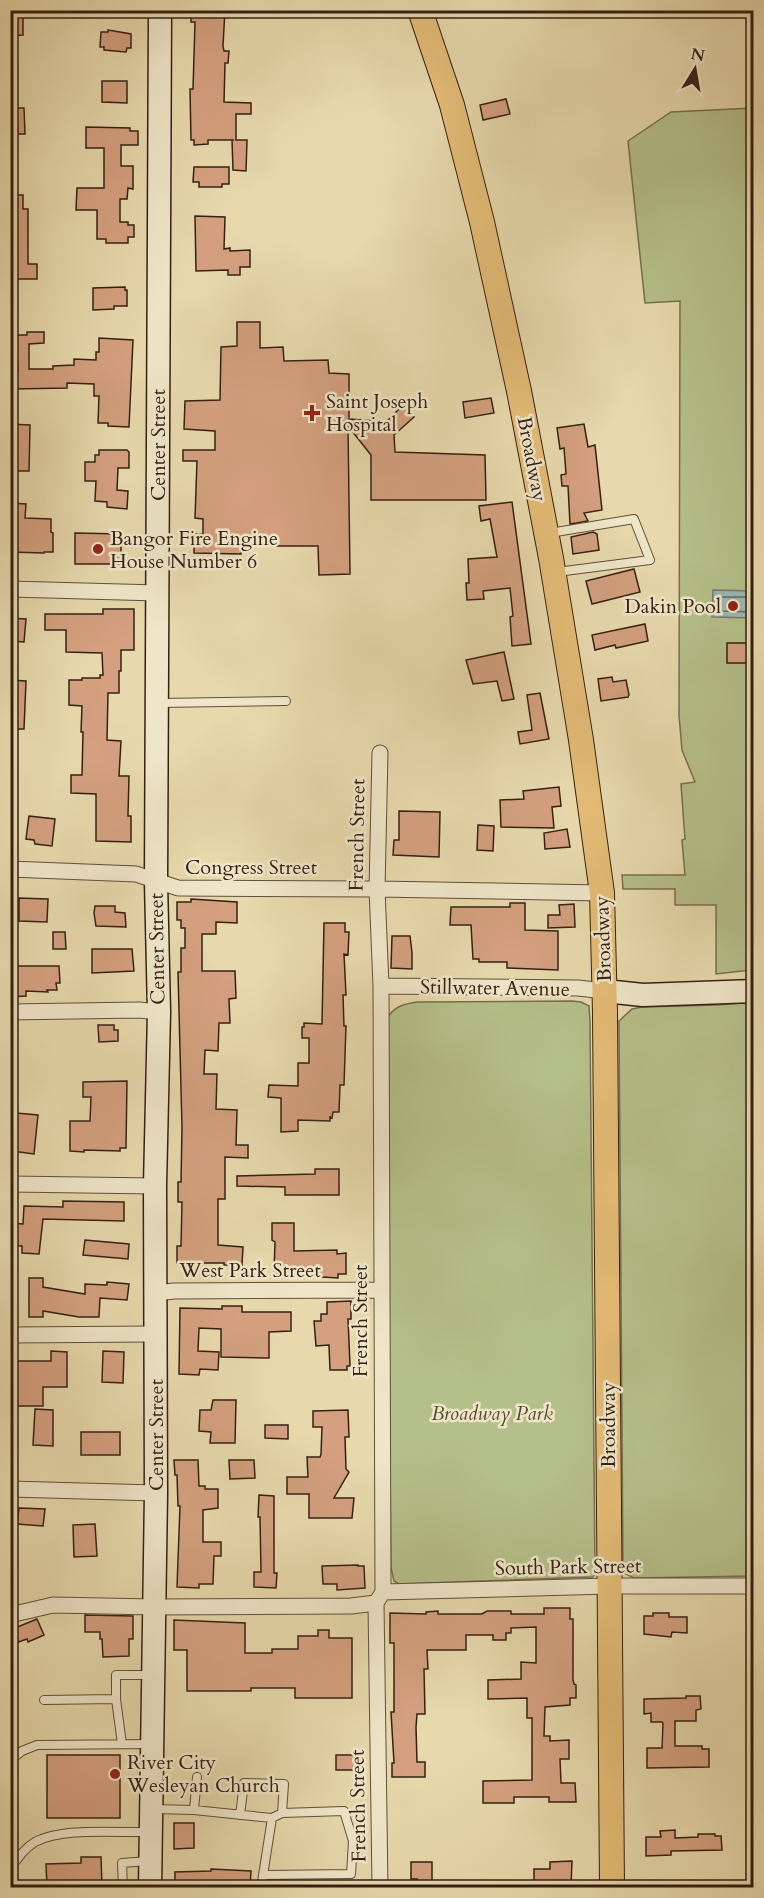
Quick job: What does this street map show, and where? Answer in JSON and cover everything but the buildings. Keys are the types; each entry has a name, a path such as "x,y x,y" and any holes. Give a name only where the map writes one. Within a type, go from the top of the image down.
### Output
{"main road":[{"name":"Broadway","path":"420,10 452,105 482,222 516,380 553,572 581,740 602,893 605,991 612,1887"}],"street":[{"name":"Center Street","path":"150,1887 156,1493 155,1186 159,1012 156,882 160,10"},
{"path":"10,589 158,593"},
{"name":"French Street","path":"380,753 377,889 381,986 380,1887"},
{"name":"Congress Street","path":"10,869 136,874 178,888 602,893"},
{"name":"Stillwater Avenue","path":"381,986 578,988 643,995 753,991"},
{"path":"10,1012 139,1010 159,1012"},
{"path":"10,1184 155,1186"},
{"name":"West Park Street","path":"156,1293 381,1290"},
{"path":"10,1335 155,1335"},
{"path":"10,1489 156,1493"},
{"name":"South Park Street","path":"10,1615 53,1605 155,1608 351,1606 379,1597 609,1586 753,1586"}],"lane":[{"path":"546,533 634,519 650,560 553,572"},
{"path":"157,703 286,701"},
{"path":"122,1744 116,1699 116,1676 154,1675"},
{"path":"44,1700 116,1699"},
{"path":"10,1761 22,1751 37,1745 152,1744"},
{"path":"194,1810 197,1777"},
{"path":"240,1815 244,1783 284,1784 282,1813"},
{"path":"152,1809 194,1810 272,1818 282,1813 344,1811 353,1841 351,1874 264,1875"},
{"path":"261,1887 272,1818"},
{"path":"10,1870 17,1859 35,1842 62,1833 151,1832"},
{"path":"123,1887 122,1863 151,1861"}],"green space":[{"path":"753,108 754,904 751,905 751,970 716,974 716,905 675,905 675,889 623,889 622,875 685,875 681,784 695,782 682,750 679,715 680,301 645,303 628,141 671,112"},
{"name":"Broadway Park","path":"572,1001 589,1006 590,1021 595,1573 593,1577 399,1584 394,1581 391,1568 386,1021 391,1012 398,1007 417,1002"},
{"path":"753,1002 753,1576 634,1578 624,1573 623,1567 619,1021 632,1009 642,1007"}],"water":[{"name":"Dakin Pool","path":"713,590 753,591 753,618 712,617"}],"place":[{"name":"Saint Joseph Hospital","path":"312,413"},
{"name":"Bangor Fire Engine House Number 6","path":"98,549"},
{"name":"Dakin Pool","path":"733,606"},
{"name":"River City Wesleyan Church","path":"115,1774"}]}
